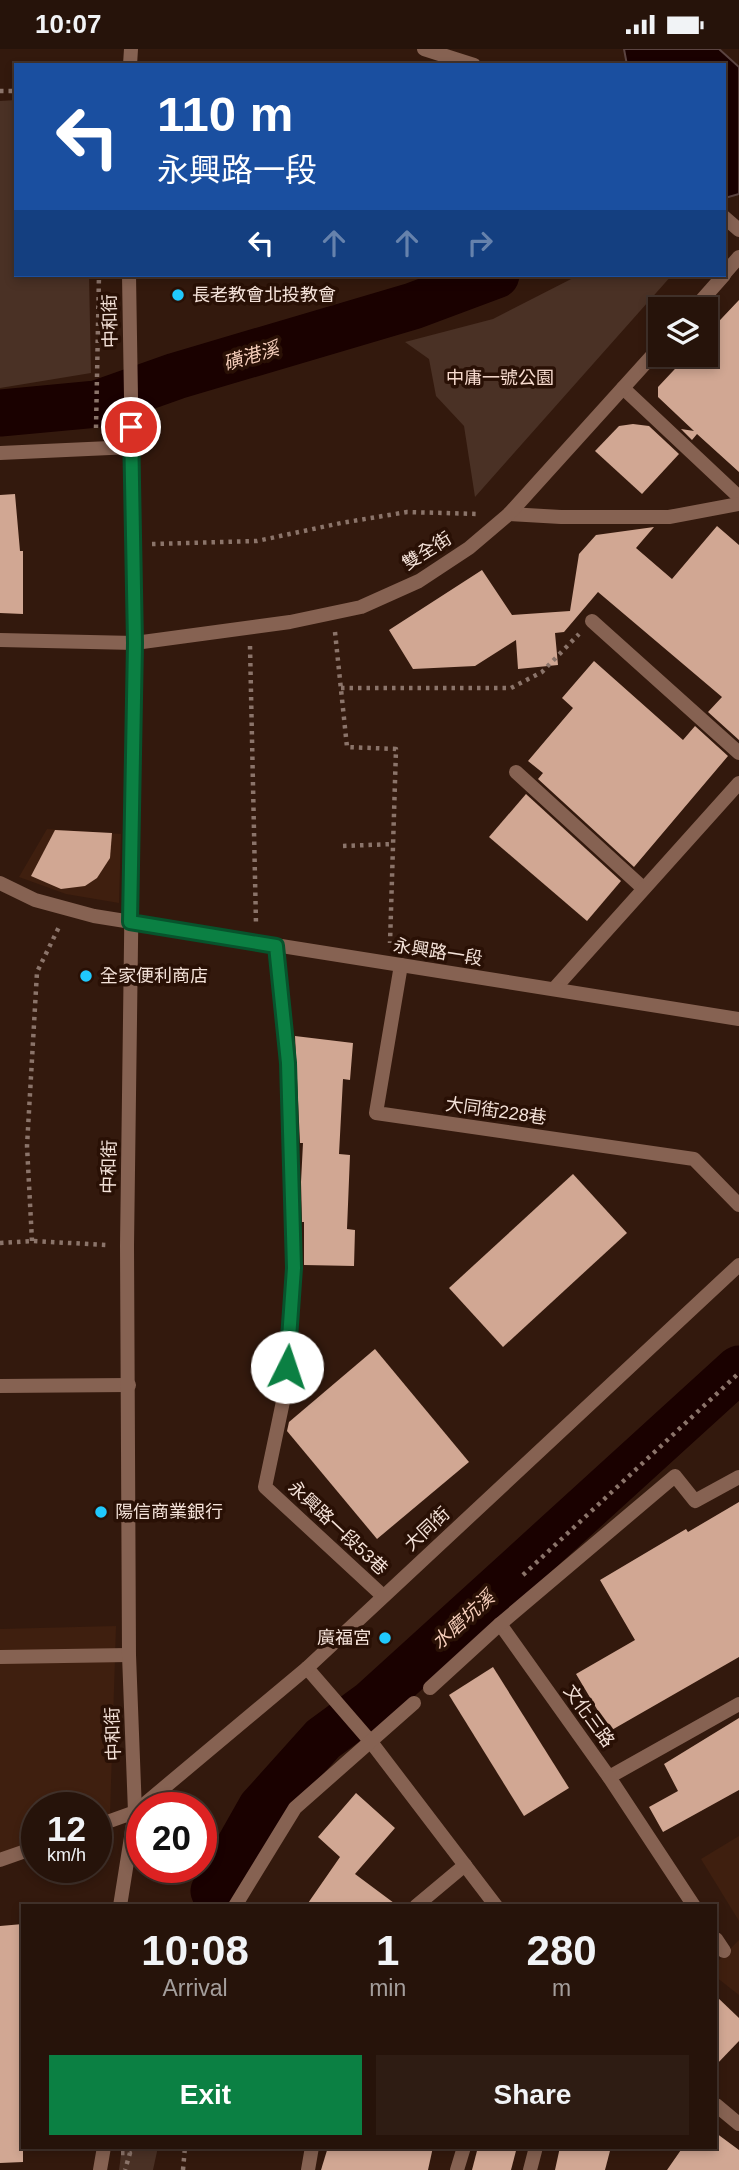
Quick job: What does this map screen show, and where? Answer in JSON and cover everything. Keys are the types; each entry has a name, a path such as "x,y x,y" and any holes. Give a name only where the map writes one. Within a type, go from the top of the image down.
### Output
{"street":[{"path":"424,49 468,63"},
{"path":"726,272 739,257"},
{"name":"中和街","path":"129,277 135,643 127,1246 129,1655 134,1792"},
{"path":"704,297 721,277"},
{"name":"雙全街","path":"0,640 135,643 290,622 361,607 419,581 469,548 509,514 648,360"},
{"path":"623,388 739,497"},
{"path":"0,453 132,447"},
{"path":"509,514 669,517 739,504"},
{"path":"592,621 739,753"},
{"path":"516,772 643,888"},
{"path":"554,989 739,783"},
{"name":"永興路一段","path":"0,883 35,899 94,916 739,1019"},
{"name":"永興路一段53巷","path":"276,946 288,1063 294,1268 285,1392 265,1487 383,1596"},
{"name":"大同街228巷","path":"395,965 376,1113 694,1159 739,1205"},
{"name":"大同街","path":"159,1792 307,1668 739,1265"},
{"path":"0,1386 129,1385"},
{"path":"430,1688 500,1624 675,1476 695,1500 739,1477"},
{"name":"文化三路","path":"500,1624 609,1777 739,1704"},
{"path":"0,1657 129,1655"},
{"path":"307,1668 370,1742 494,1904"},
{"path":"236,1904 295,1808 414,1703"},
{"path":"609,1777 693,1904"},
{"path":"0,1860 21,1853"},
{"path":"418,1904 465,1865"},
{"name":"中和街","path":"120,1904 126,1868"},
{"path":"717,2106 739,2125"},
{"path":"100,2170 104,2149"},
{"path":"308,2170 312,2149"},
{"path":"457,2170 463,2149"},
{"path":"530,2170 535,2149"}],"path":[{"path":"96,428 99,277"},
{"path":"132,545 257,541 407,512 509,514"},
{"path":"333,613 347,747 396,749 393,843 395,965"},
{"path":"341,688 511,688 542,672 592,621"},
{"path":"249,627 257,942"},
{"path":"344,846 393,843"},
{"path":"32,1241 27,1146 37,972 69,908"},
{"path":"0,1243 32,1241 127,1246"},
{"path":"516,1582 739,1373"},
{"path":"183,2170 184,2149"}],"shaded area":[{"path":"624,49 719,49 739,67 739,194 726,198 726,63 627,63"},
{"path":"47,829 121,834 119,903 66,894 19,877"},
{"path":"116,1626 111,1792 21,1792 21,1856 0,1861 0,1629"},
{"path":"739,1836 739,1921 701,1859"},
{"path":"739,1940 739,1995 717,1978 717,1962"}],"green space":[{"path":"14,100 14,277 89,277 91,373 0,388 0,101"},
{"name":"中庸一號公園","path":"575,277 670,277 652,297 648,297 648,302 475,497 464,426 436,396 429,359 405,342 493,319"},
{"path":"122,2149 158,2149 153,2170 119,2170"}],"building":[{"path":"739,300 739,472 697,434 692,440 681,429 694,431 658,397 658,387 677,367 718,367 718,322"},
{"path":"619,426 649,426 679,454 642,494 595,451"},
{"path":"15,494 20,551 23,551 23,614 0,613 0,495"},
{"path":"717,526 739,545 739,740 708,712 722,697 598,592 564,632 555,633 558,665 518,669 516,640 475,666 413,669 389,630 482,570 512,615 570,611 579,554 596,535 654,527 636,548 672,579"},
{"path":"594,661 683,740 695,726 728,756 634,867 538,779 543,773 528,761 573,708 562,698"},
{"path":"526,794 621,881 587,921 489,837"},
{"path":"55,830 112,833 110,858 97,878 85,886 61,889 31,876"},
{"path":"295,1036 353,1043 350,1080 343,1079 339,1154 350,1155 347,1229 355,1230 354,1266 304,1265 301,1182 303,1143 300,1143"},
{"path":"573,1174 627,1233 503,1347 449,1288"},
{"path":"375,1349 469,1462 377,1539 287,1431 289,1422"},
{"path":"739,1502 739,1657 610,1731 576,1674 635,1640 600,1580 686,1529 688,1532"},
{"path":"493,1667 569,1788 524,1816 449,1695"},
{"path":"739,1718 739,1790 663,1832 649,1807 678,1791 664,1764"},
{"path":"356,1793 395,1828 355,1874 395,1904 307,1904 340,1857 318,1837"},
{"path":"21,1924 23,2162 0,2163 0,1926"},
{"path":"717,1997 739,2018 739,2041 717,2064"},
{"path":"717,2134 739,2150 739,2170 667,2170 682,2149 717,2149"},
{"path":"327,2149 433,2149 428,2170 321,2170"},
{"path":"477,2149 516,2149 511,2170 472,2170"},
{"path":"560,2149 610,2149 605,2170 555,2170"}],"waterway":[{"name":"磺港溪","path":"0,413 97,404 176,376 413,306 491,277"},
{"name":"水磨坑溪","path":"214,1891 261,1808 323,1739 372,1703 739,1369"}],"place":[{"name":"長老教會北投教會","path":"178,295"},
{"name":"全家便利商店","path":"86,976"},
{"name":"陽信商業銀行","path":"101,1512"},
{"name":"廣福宮","path":"385,1638"}],"route":[{"path":"131,427 135,643 130,922 276,946 288,1063 294,1268 287,1367"}]}
